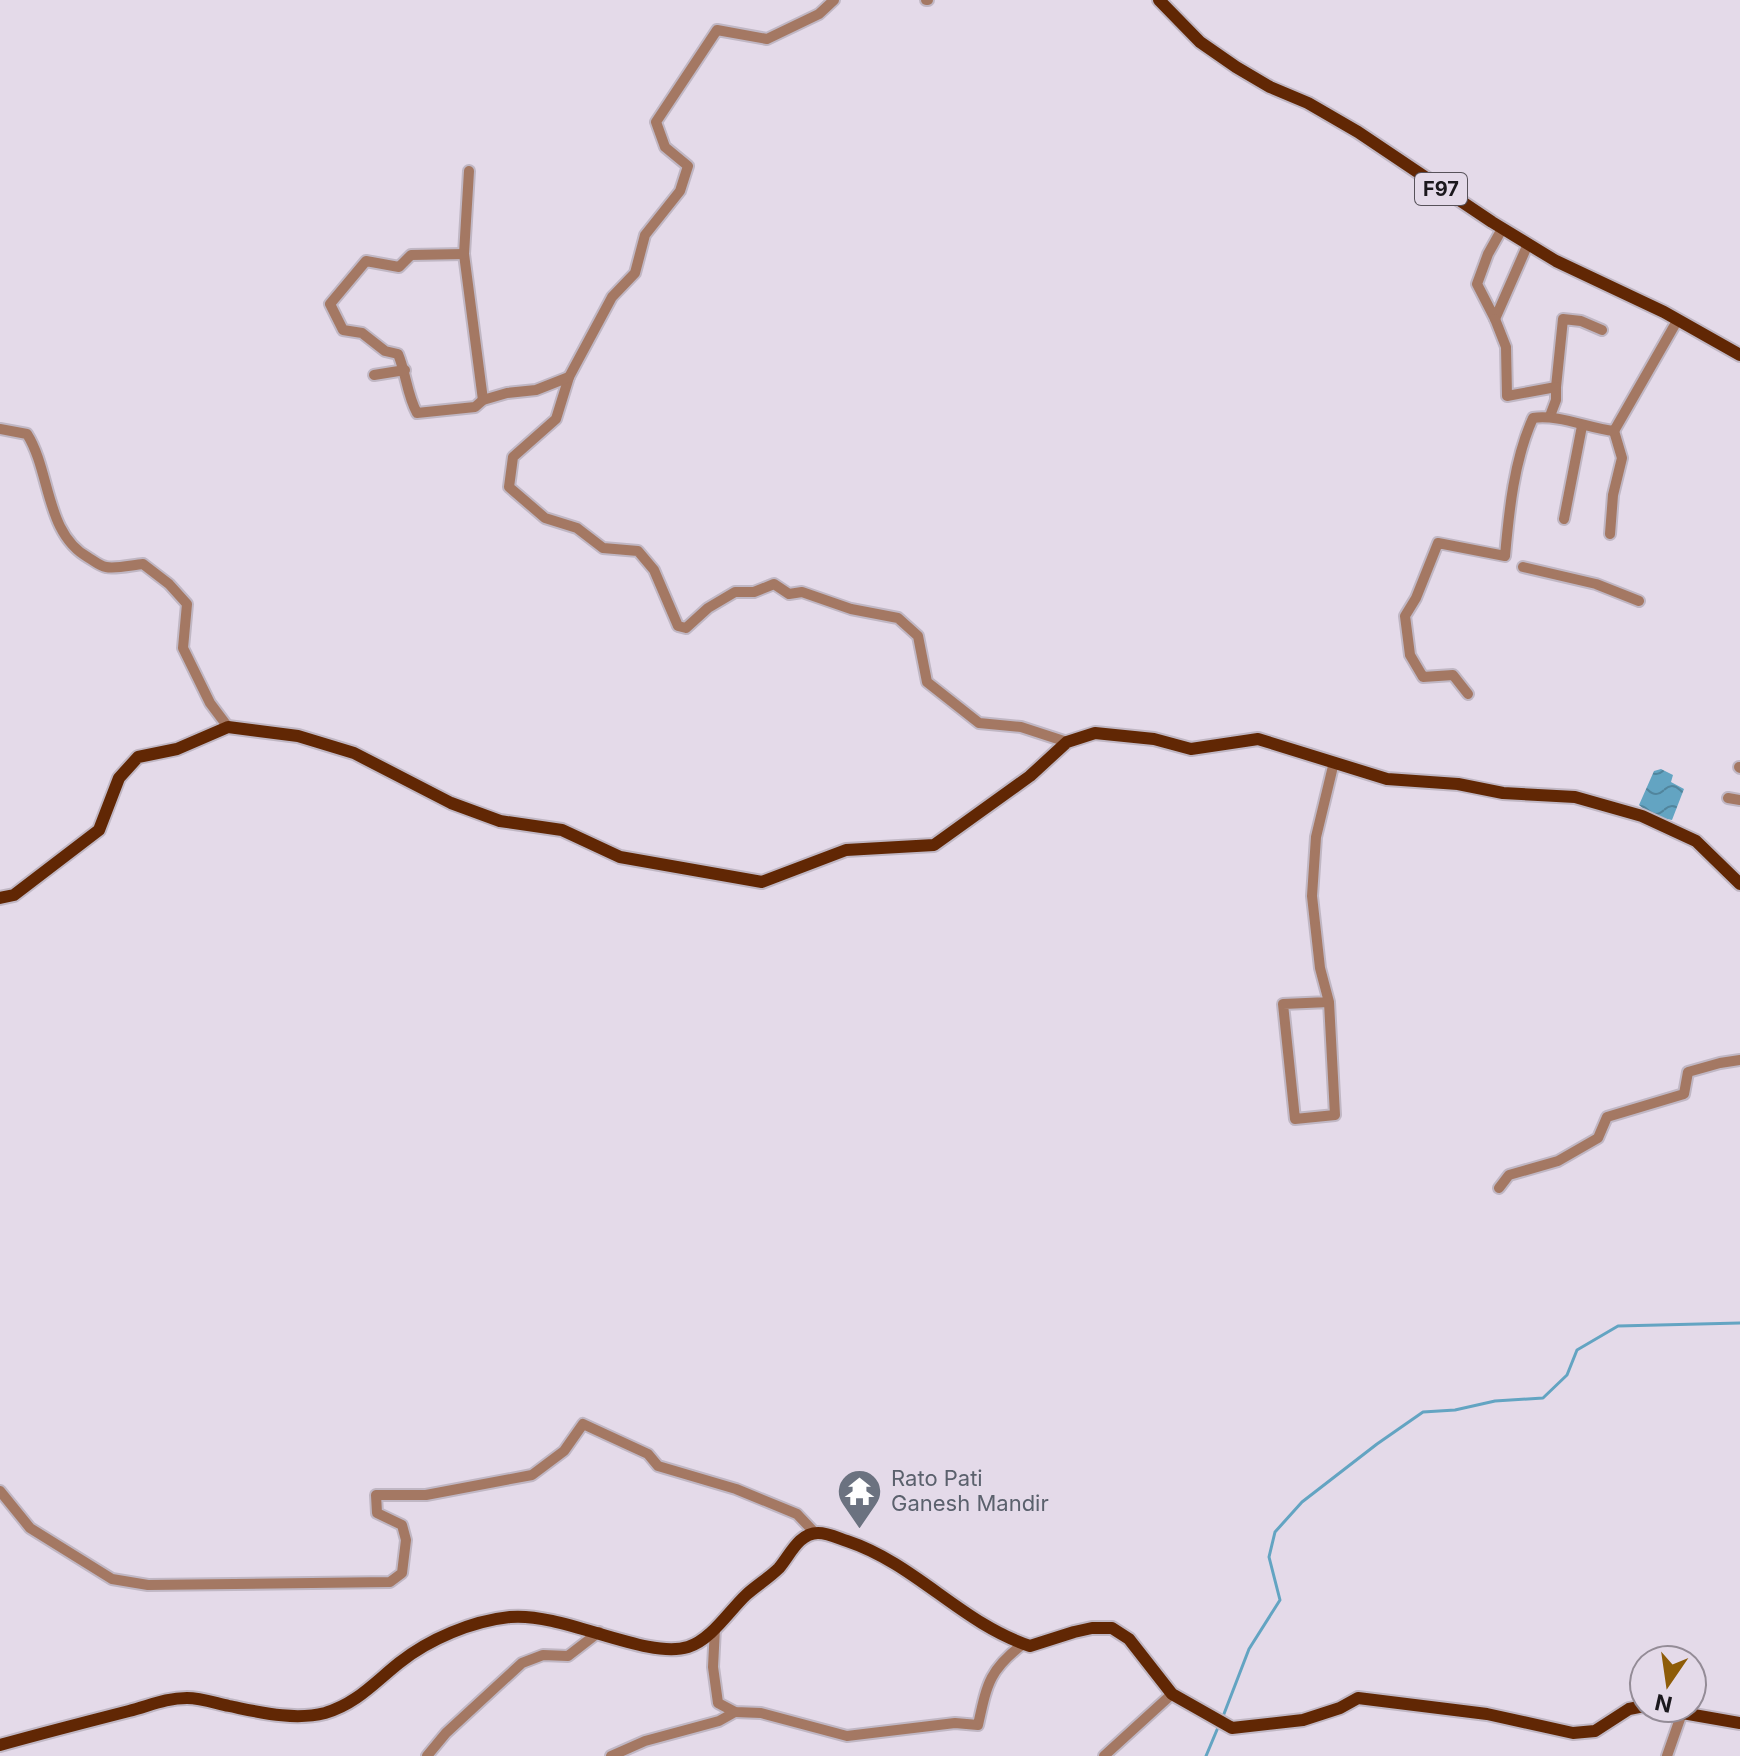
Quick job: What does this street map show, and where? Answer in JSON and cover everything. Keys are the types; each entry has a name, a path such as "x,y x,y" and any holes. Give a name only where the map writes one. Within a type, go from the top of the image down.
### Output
{"main road":[{"name":"F97","path":"1159,0 1200,42 1236,67 1358,132 1502,229 1556,261 1632,296 1740,355"},
{"path":"0,898 14,895 99,830 119,778 138,757 177,749 228,727 298,736 354,753 451,803 500,821 562,830 620,857 762,882 846,850 934,845 1030,776 1067,742 1095,733 1154,739 1191,749 1258,739 1387,779 1458,784 1503,793 1575,797 1642,816 1696,841 1740,884"},
{"path":"0,1745 164,1699 190,1698 304,1717 324,1713 359,1698 403,1660 425,1646 490,1620 534,1617 643,1645 683,1648 715,1628 746,1595 781,1566 800,1540 815,1533 887,1557 926,1582 959,1610 1023,1644 1034,1646 1074,1632 1112,1628 1129,1639 1172,1694 1232,1728 1303,1720 1340,1708 1358,1698 1487,1714 1579,1733 1595,1731 1628,1710"},
{"path":"1708,1717 1740,1723"}],"street":[{"path":"834,0 819,14 767,39 717,30 656,122 665,147 688,166 680,191 645,235 635,273 612,297 569,377 556,419 513,457 509,487 545,518 577,528 603,548 638,551 654,570 678,626 686,628 708,608 735,592 754,592 774,584 789,594 802,592 851,609 898,618 918,636 927,682 979,723 1021,727 1067,742"},
{"path":"469,171 464,254 483,400"},
{"path":"1502,229 1488,254 1477,284 1506,347 1507,396 1556,387"},
{"path":"1495,319 1528,244"},
{"path":"464,254 411,255 399,267 366,261 330,304 343,330 362,333 385,351 398,354 405,370 410,400 417,413 475,407 483,400 507,393 536,390 569,377"},
{"path":"1550,416 1556,400 1563,319 1581,321 1602,330"},
{"path":"1610,534 1613,495 1622,458 1614,431 1677,321"},
{"path":"374,375 405,370"},
{"path":"1468,694 1453,675 1423,677 1410,655 1405,616 1416,598 1438,543 1505,556 1524,437 1533,418 1550,416 1582,426 1614,431"},
{"path":"1564,519 1582,426"},
{"path":"0,429 27,434 38,451 61,530 80,553 106,567 143,564 169,584 187,604 183,648 210,703 228,727"},
{"path":"1523,567 1596,584 1639,601"},
{"path":"1329,1002 1283,1004 1295,1119 1335,1115 1329,1002 1320,968 1312,896 1316,837 1334,762"},
{"path":"1728,798 1740,800"},
{"path":"1499,1188 1509,1175 1558,1161 1598,1138 1607,1117 1684,1094 1688,1072 1740,1060"},
{"path":"0,1491 30,1528 112,1579 148,1585 390,1582 402,1573 406,1540 402,1525 377,1513 376,1495 426,1495 532,1475 564,1451 583,1424 648,1454 658,1466 736,1489 797,1514 815,1533"},
{"path":"715,1628 713,1667 718,1703 735,1712 761,1713 847,1736 955,1723 978,1725 986,1688 1000,1662 1023,1644"},
{"path":"427,1756 446,1733 522,1663 543,1655 568,1656 599,1632"},
{"path":"1104,1756 1172,1694"},
{"path":"611,1756 645,1741 719,1721 735,1712"},
{"path":"1667,1756 1678,1724"}],"water":[{"path":"1661,769 1673,775 1671,782 1684,789 1672,820 1652,816 1639,805 1654,771"}],"waterway":[{"path":"1222,1719 1249,1649 1280,1600 1269,1557 1275,1532 1302,1502 1377,1444 1423,1412 1455,1410 1495,1401 1543,1398 1567,1375 1577,1350 1618,1326 1740,1323"},
{"path":"1206,1756 1219,1725"}],"place":[{"name":"Rato Pati Ganesh Mandir","path":"860,1530"}]}
